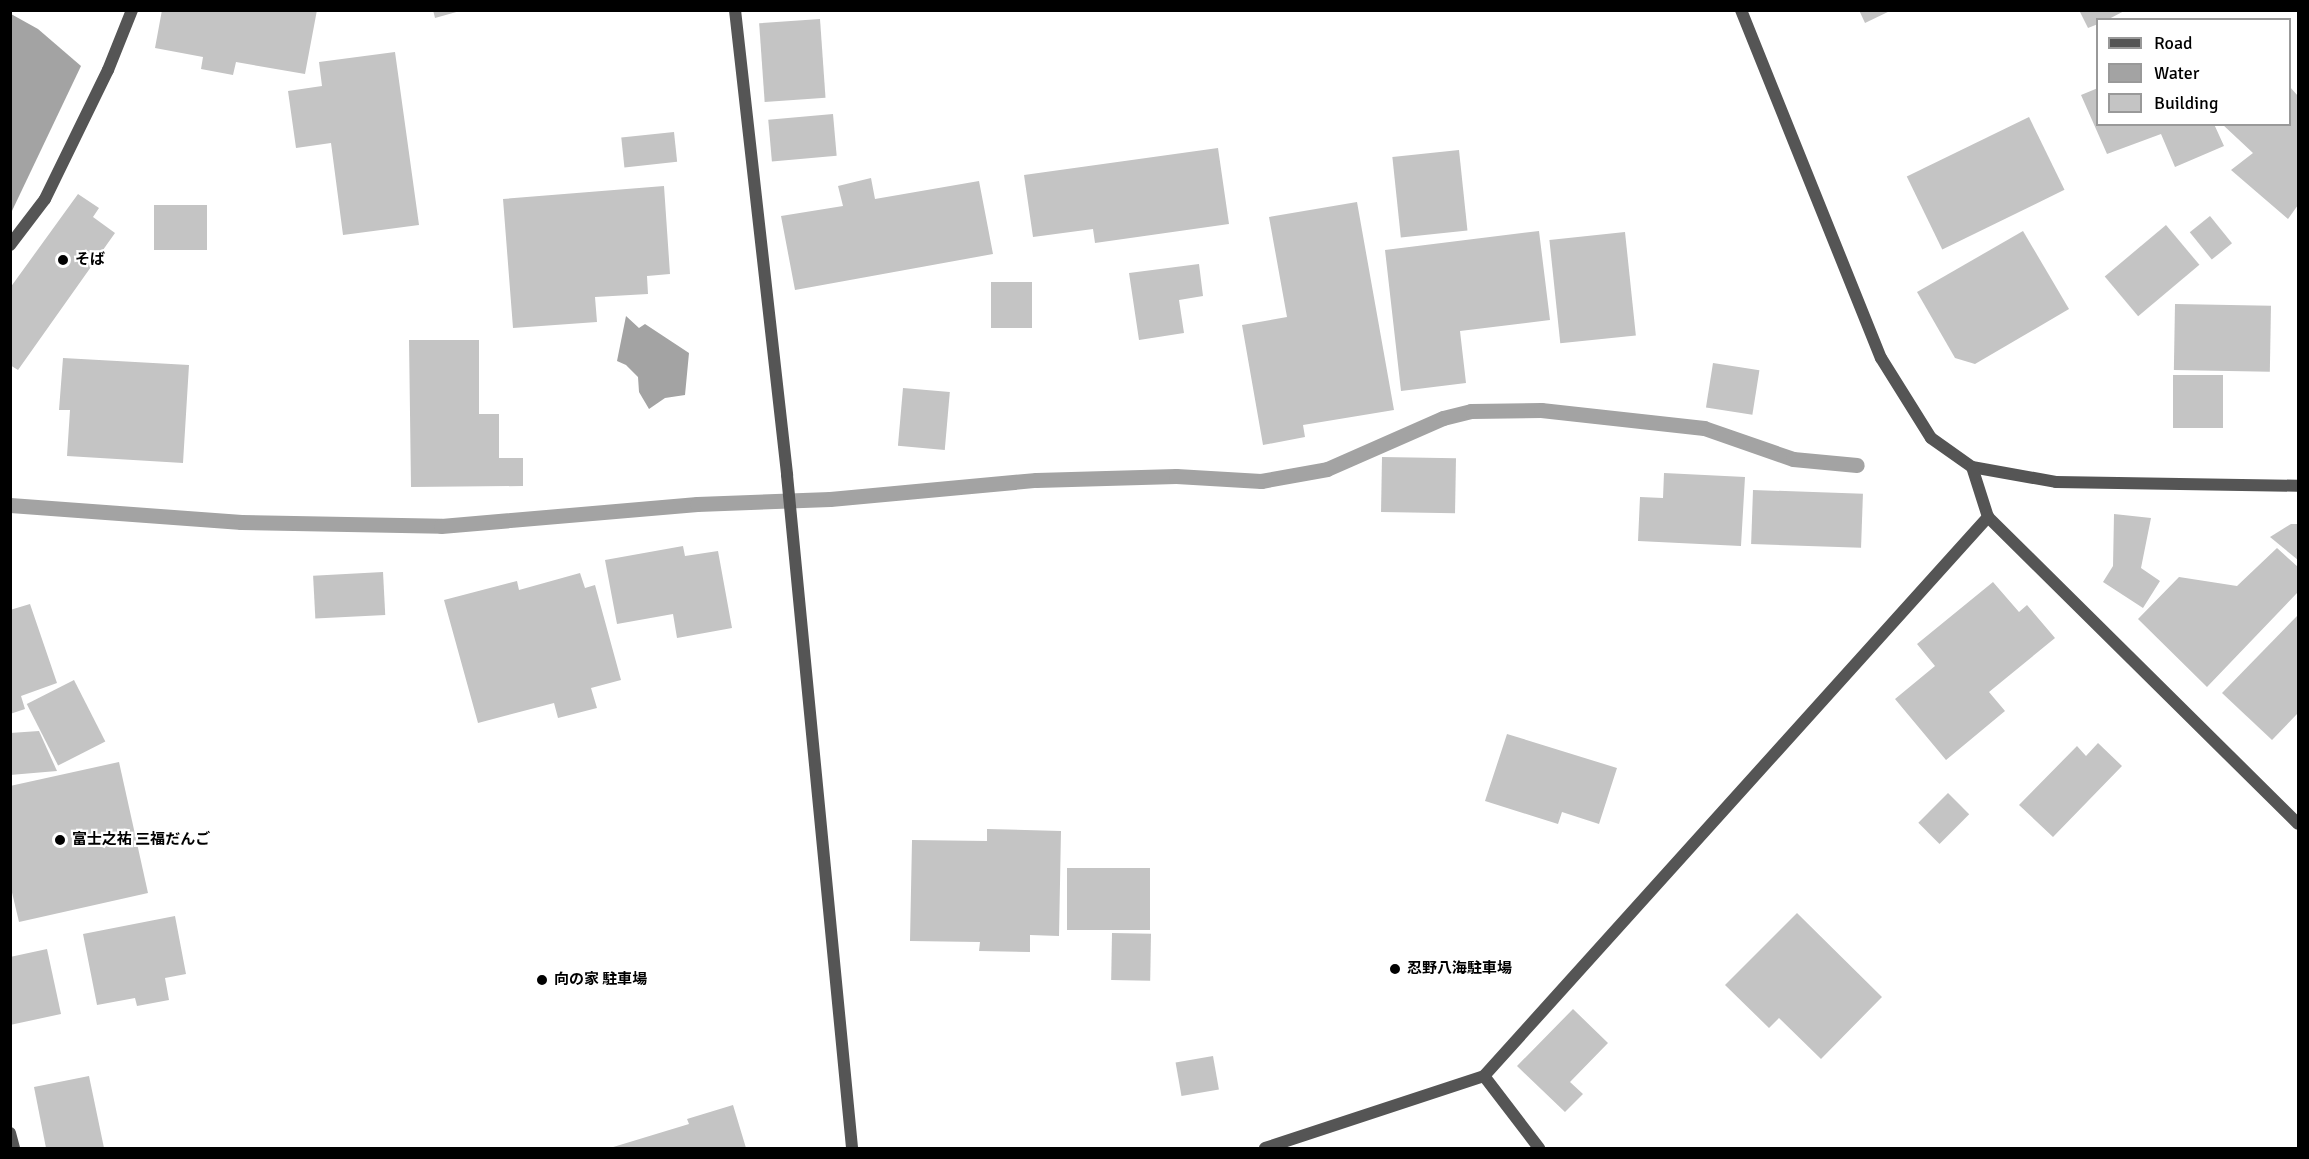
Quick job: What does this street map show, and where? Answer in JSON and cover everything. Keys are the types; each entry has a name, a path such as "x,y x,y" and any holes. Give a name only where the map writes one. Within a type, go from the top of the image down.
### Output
{"street":[{"path":"10,245 45,199 108,70 132,10"},
{"path":"735,10 787,475 852,1149"},
{"path":"1741,10 1881,358 1931,438 1972,467 2056,482 2298,486"},
{"path":"1972,467 1988,517 2298,824"},
{"path":"1265,1149 1484,1076 1988,517"},
{"path":"1484,1076 1539,1149"},
{"path":"10,1133 14,1149"}],"water":[{"path":"11,14 38,29 81,66 11,213"},
{"path":"626,316 639,328 645,324 689,353 685,395 665,398 649,409 639,392 638,377 626,365 617,361"}],"building":[{"path":"162,10 317,10 305,74 236,62 233,75 201,69 203,57 155,48"},
{"path":"433,10 460,10 460,11 435,18"},
{"path":"1859,10 1892,10 1865,23"},
{"path":"2079,10 2126,10 2111,18 2096,18 2096,25 2088,28"},
{"path":"820,19 826,98 765,102 759,23"},
{"path":"395,52 419,225 343,235 331,143 296,148 288,91 322,86 319,62"},
{"path":"2291,88 2298,96 2298,205 2288,219 2231,170 2253,153 2224,126 2291,126"},
{"path":"2096,89 2096,126 2215,126 2224,146 2175,167 2161,134 2107,154 2081,95"},
{"path":"833,114 837,156 772,162 768,120"},
{"path":"2029,117 2065,190 1942,249 1907,177"},
{"path":"674,132 677,162 624,167 621,138"},
{"path":"1218,148 1229,224 1095,243 1093,229 1033,237 1024,175"},
{"path":"1459,150 1467,231 1401,238 1392,157"},
{"path":"871,178 875,199 979,181 993,254 795,290 781,216 843,206 838,186"},
{"path":"664,186 670,274 647,276 648,294 595,297 597,322 513,328 503,199"},
{"name":"そば","path":"78,194 99,208 93,217 115,233 18,370 10,365 10,288"},
{"path":"1357,202 1394,410 1303,425 1305,437 1263,445 1242,325 1287,317 1269,217"},
{"path":"154,205 207,205 207,250 154,250"},
{"path":"2210,216 2232,243 2212,260 2190,232"},
{"path":"2166,225 2199,265 2138,316 2105,276"},
{"path":"1539,231 1550,320 1460,331 1466,383 1401,391 1385,250"},
{"path":"2023,231 2069,309 1975,364 1955,358 1917,292"},
{"path":"1625,232 1636,335 1560,343 1549,240"},
{"path":"1199,264 1203,296 1179,300 1184,333 1139,340 1129,273"},
{"path":"991,282 1032,282 1032,328 991,328"},
{"path":"2175,304 2271,306 2270,372 2174,370"},
{"path":"409,340 479,340 479,414 499,414 499,458 523,458 523,486 411,487"},
{"path":"63,358 189,365 183,463 67,456 70,410 59,410"},
{"path":"1713,363 1759,370 1752,415 1706,407"},
{"path":"2173,375 2223,375 2223,428 2173,428"},
{"path":"903,388 950,392 945,450 898,446"},
{"path":"1382,457 1456,458 1455,513 1381,512"},
{"path":"1664,473 1745,477 1741,546 1638,541 1640,497 1663,498"},
{"path":"1753,490 1863,494 1861,548 1751,544"},
{"path":"2114,514 2151,518 2141,568 2160,581 2143,608 2103,582 2113,566"},
{"path":"2291,524 2298,524 2298,560 2270,537"},
{"path":"683,546 685,556 718,551 732,628 677,638 673,614 617,624 605,560"},
{"path":"2277,548 2298,567 2298,592 2207,687 2138,619 2179,577 2237,586"},
{"path":"383,572 385,615 315,619 313,576"},
{"path":"580,573 585,588 595,585 621,680 591,688 597,708 558,718 554,703 478,723 444,600 517,581 519,590"},
{"path":"1993,582 2019,612 2027,605 2055,638 1989,692 2005,711 1946,760 1895,699 1935,666 1917,644"},
{"path":"30,604 57,683 21,696 25,709 10,714 10,610"},
{"path":"2298,615 2298,713 2272,740 2222,693"},
{"path":"74,680 105,741 58,766 27,704"},
{"path":"39,731 57,771 10,775 10,733"},
{"path":"1507,734 1617,768 1599,824 1562,812 1558,824 1485,801"},
{"path":"2098,743 2122,766 2053,837 2019,805 2077,746 2086,756"},
{"path":"119,762 148,893 19,922 10,884 10,786"},
{"path":"1948,793 1969,814 1940,844 1918,823"},
{"path":"987,829 1061,831 1059,936 1030,935 1030,952 979,951 980,942 910,941 912,840 987,841"},
{"path":"1067,868 1150,868 1150,930 1067,930"},
{"path":"1797,913 1882,997 1821,1059 1779,1018 1769,1028 1725,985"},
{"path":"175,916 186,974 165,978 169,1000 137,1006 135,998 97,1005 83,934"},
{"path":"1112,933 1151,934 1150,981 1111,980"},
{"path":"47,949 61,1014 10,1025 10,957"},
{"path":"1573,1009 1608,1043 1570,1082 1583,1094 1565,1112 1517,1066"},
{"path":"1213,1056 1219,1089 1181,1096 1176,1063"},
{"path":"89,1076 104,1148 46,1148 34,1087"},
{"path":"733,1105 746,1148 610,1148 689,1124 687,1119"}],"waterway":[{"path":"10,505 241,522 441,526 697,504 830,499 1036,480 1176,476 1261,481 1327,469 1443,418 1471,411 1541,410 1704,428 1793,459 1857,465"}],"place":[{"name":"そば","path":"63,260"},
{"name":"富士之祐 三福だんご","path":"60,840"},
{"name":"忍野八海駐車場","path":"1395,969"},
{"name":"向の家 駐車場","path":"542,980"}]}
